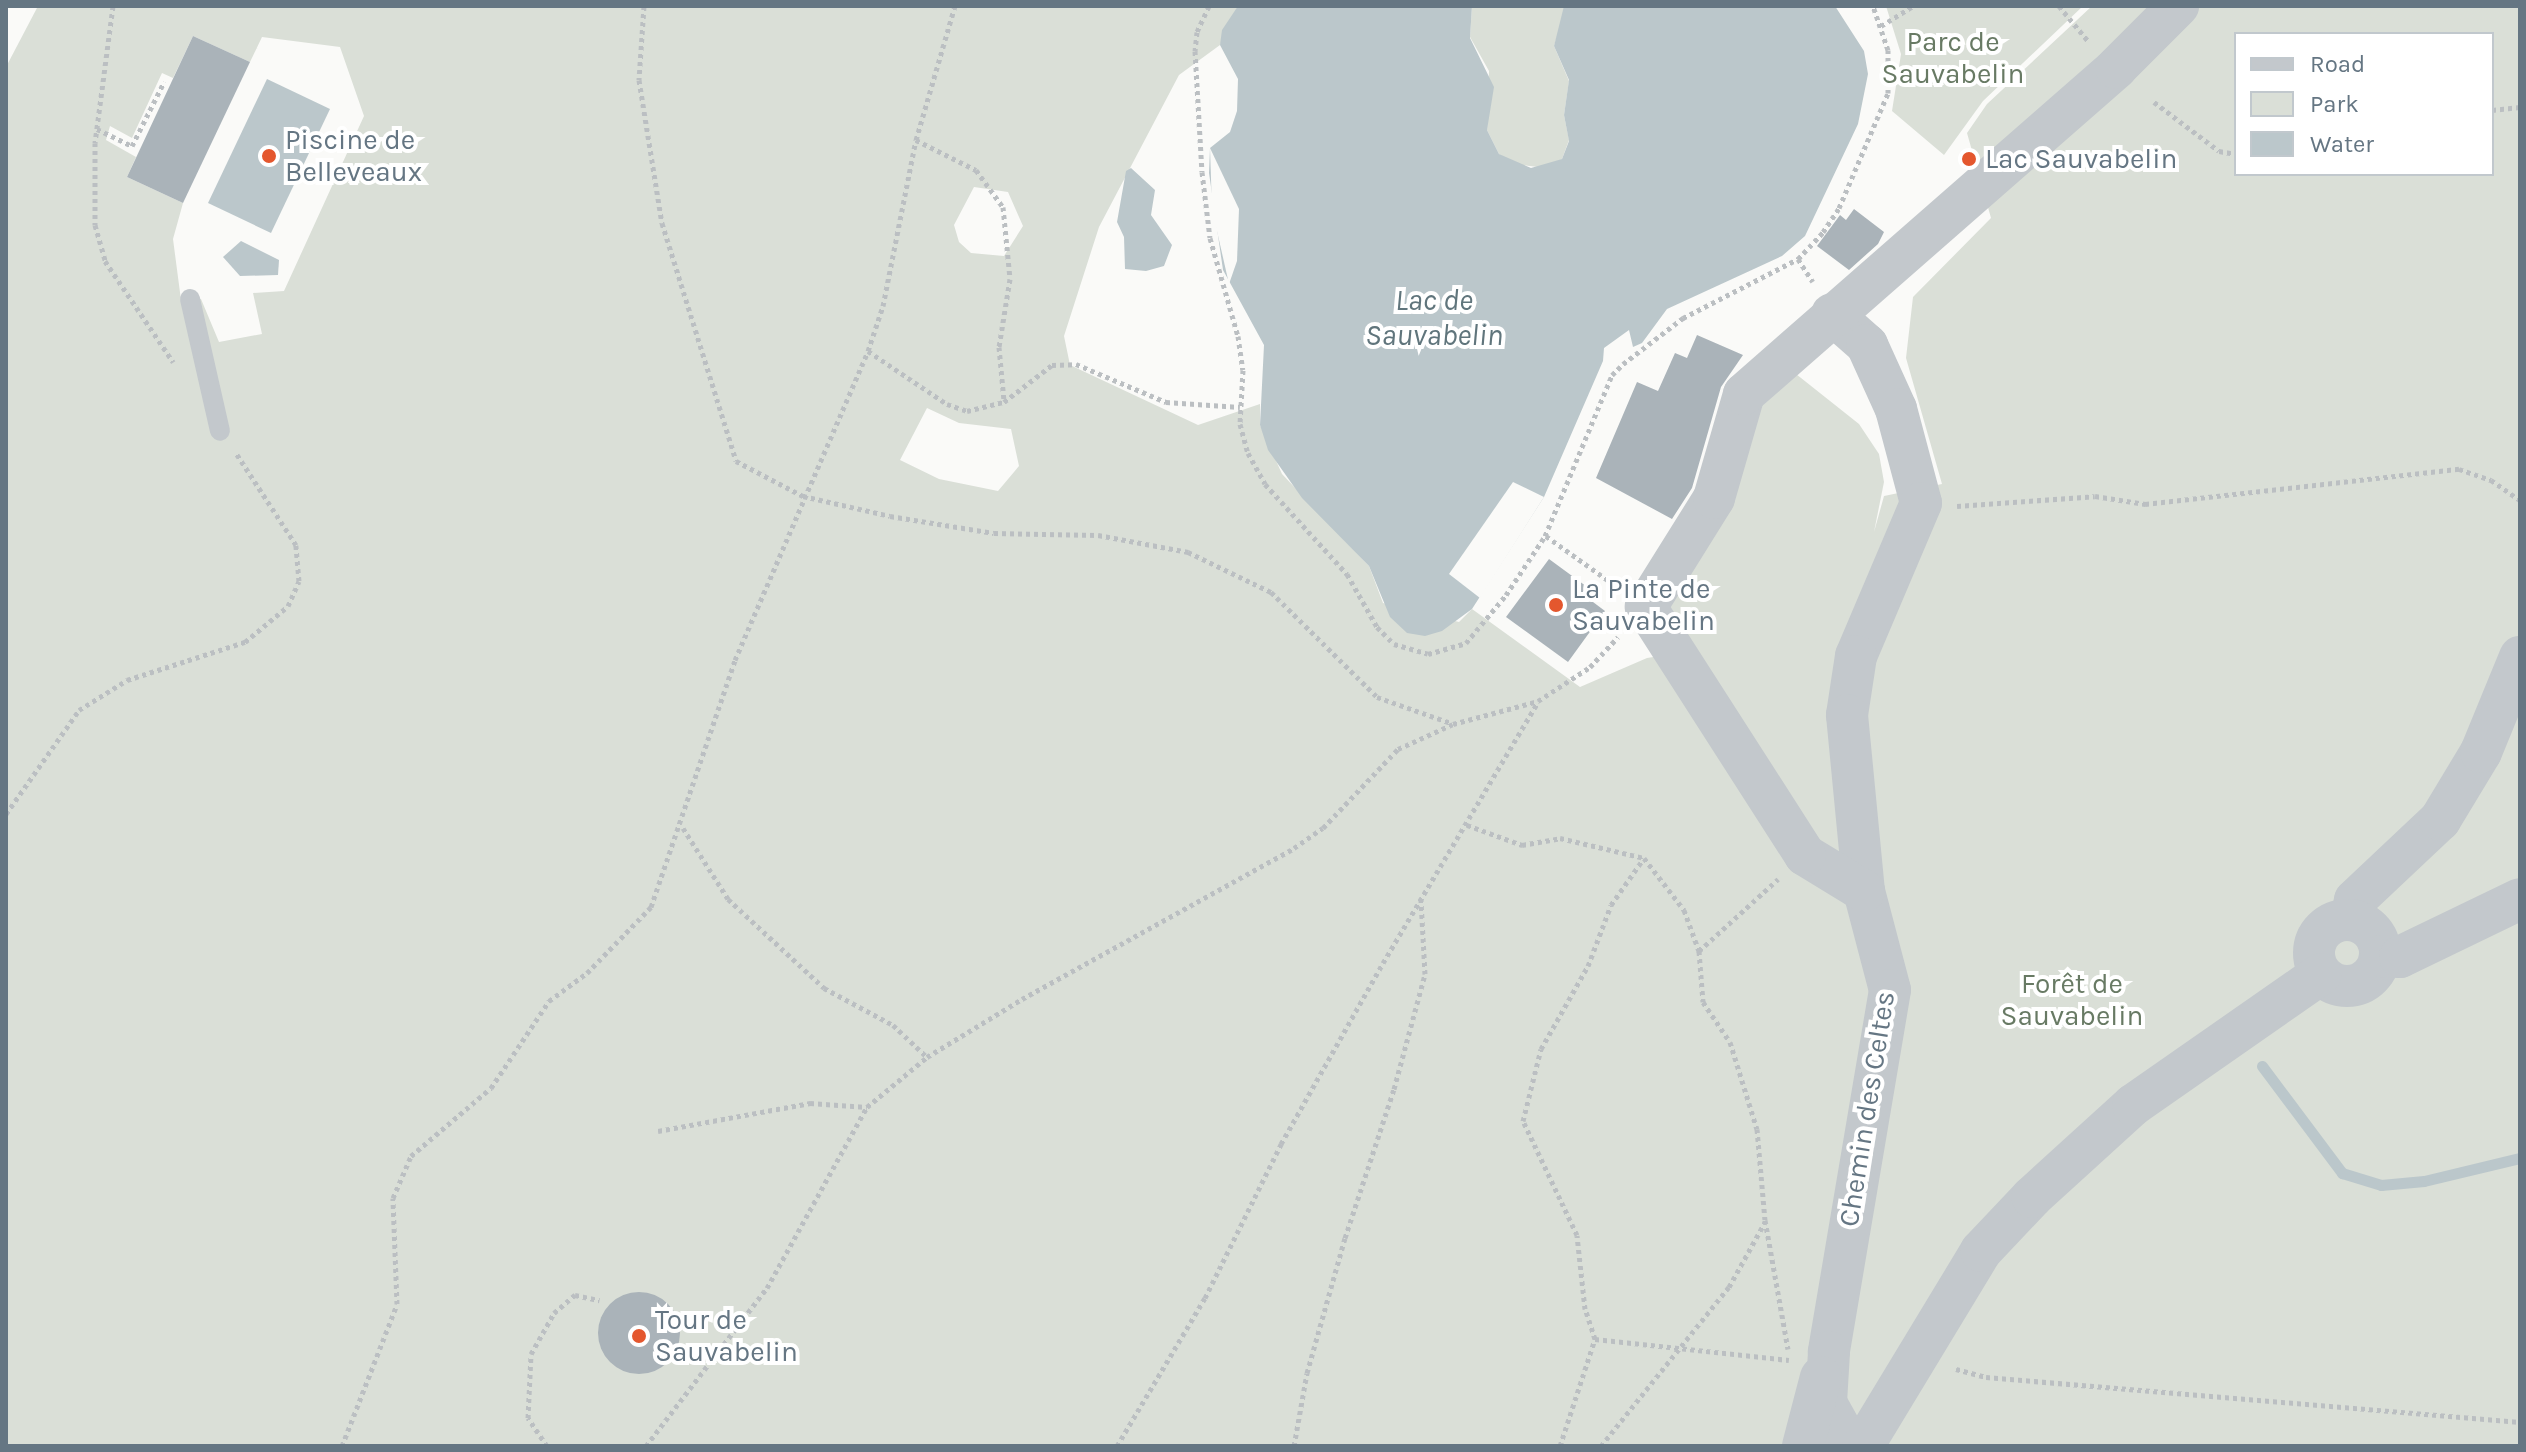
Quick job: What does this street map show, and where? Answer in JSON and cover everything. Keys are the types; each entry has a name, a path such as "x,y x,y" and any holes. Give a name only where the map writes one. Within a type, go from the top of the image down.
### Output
{"street":[{"path":"1864,891 1805,855 1646,607 1714,498 1744,394 2116,68 2178,6"},
{"path":"1832,314 1867,345 1896,409 1921,503"},
{"name":"Chemin des Celtes","path":"1803,1446 1817,1347 1890,990 1864,891 1849,700 1856,656 1921,503"},
{"path":"2351,919 2355,900 2440,820 2481,752 2520,657"},
{"path":"2381,956 2400,957 2520,899"},
{"path":"2351,919 2368,925 2378,939 2381,956 2377,969 2357,985 2344,986 2321,974 2314,955 2317,936 2332,922 2351,919"},
{"path":"1863,1446 1981,1251 2091,1140 2133,1105 2321,974"},
{"name":"Chemin des Celtes","path":"1817,1347 1826,1403 1850,1446"}],"lane":[{"path":"190,299 220,431"}],"path":[{"path":"644,6 639,80 662,223 736,461 803,496 994,533 1098,535 1188,552 1271,592 1377,697 1453,724"},
{"path":"342,1446 397,1304 393,1198 411,1156 491,1088 549,1001 587,973 651,907 682,827 735,660 868,351 883,306 916,140 955,6"},
{"path":"1209,6 1197,32 1195,51 1202,172 1210,238 1238,336 1243,370 1240,407 1248,453 1265,484 1340,564 1377,627 1411,653 1447,651 1466,643 1545,536 1612,375 1683,318 1798,259 1839,208 1888,93 1891,72 1881,26 1873,6"},
{"path":"1881,26 1913,6"},
{"path":"2059,6 2094,46"},
{"path":"97,129 132,146 164,82"},
{"path":"2154,102 2219,151 2234,154"},
{"path":"2494,110 2520,107"},
{"path":"916,140 976,170 1003,207 1010,279 999,347 1004,402"},
{"path":"868,351 947,404 967,411 1004,402 1036,373 1052,365 1076,364 1166,402 1240,407"},
{"path":"1921,503 1953,507 2095,496 2145,504 2459,469 2491,480 2520,500"},
{"path":"646,1446 767,1288 867,1107 927,1057 1080,964 1260,871 1323,828 1398,749 1453,724 1538,701 1590,667 1646,607 1545,536"},
{"path":"6,814 63,728 79,710 127,680"},
{"path":"1117,1446 1205,1298 1281,1144 1538,701"},
{"path":"1467,825 1522,845 1560,838 1644,858 1684,910 1699,951 1703,1002 1730,1042 1757,1129 1765,1220 1778,1268 1817,1347 1676,1349 1595,1339"},
{"path":"682,827 728,899 824,988 893,1025 927,1057"},
{"path":"1699,951 1805,855"},
{"path":"1560,1446 1595,1339 1585,1309 1577,1235 1523,1121 1541,1049 1588,966 1611,905 1644,858"},
{"path":"1294,1446 1336,1268 1425,974 1421,898"},
{"path":"658,1131 810,1103 867,1107"},
{"path":"1601,1446 1646,1396 1676,1349 1729,1287 1765,1220"},
{"path":"547,1446 528,1418 531,1354 554,1313 575,1295 599,1300"},
{"path":"1917,1355 1986,1377 2520,1422"}],"green space":[{"name":"Forêt de Sauvabelin","path":"38,6 1238,6 1220,45 1179,75 1099,227 1064,336 1070,365 1198,425 1260,404 1260,425 1282,474 1369,566 1383,603 1459,622 1472,609 1580,687 1647,658 1685,652 1672,634 1669,594 1750,415 1796,374 1859,424 1879,454 1884,482 1874,532 1884,496 1942,484 1906,358 1913,297 1991,218 1967,133 1987,104 2092,6 2520,6 2520,1446 6,1446 6,67","holes":["193,36 250,62 262,37 340,47 364,116 284,291 253,293 262,334 219,342 201,299 181,300 173,239 183,203 127,177 136,157 106,140 110,126 132,138 162,73 173,78","974,187 1008,192 1023,226 1004,256 971,253 959,242 954,225","927,408 959,423 1011,429 1019,466 998,491 939,479 900,460"]},
{"path":"1472,6 1566,8 1554,46 1569,81 1564,115 1569,140 1562,159 1546,168 1513,164 1499,154 1487,130 1489,71 1470,37"},
{"name":"Parc de Sauvabelin","path":"1886,6 2083,6 1983,101 1944,155 1892,111 1901,54"}],"water":[{"name":"Lac de Sauvabelin","path":"1238,6 1472,6 1470,38 1494,87 1487,130 1499,154 1531,168 1562,159 1569,141 1564,115 1569,80 1554,46 1564,6 1835,6 1864,51 1868,74 1858,124 1805,236 1782,256 1667,309 1642,343 1633,347 1629,330 1604,348 1603,361 1544,497 1472,609 1442,631 1425,636 1407,633 1390,617 1369,566 1302,498 1268,450 1260,425 1264,345 1223,270 1209,173 1210,148 1230,132 1237,111 1238,79 1220,45 1222,30"},
{"name":"Piscine de Belleveaux","path":"267,79 330,109 271,233 208,203"},
{"path":"1131,168 1155,190 1151,215 1172,245 1164,266 1146,271 1125,269 1124,237 1117,222 1126,171"},
{"path":"241,241 279,260 278,275 240,276 223,257"}],"pier":[{"path":"1210,148 1239,209 1237,261 1229,284 1212,209"},
{"path":"1513,482 1544,497 1480,598 1449,574"}],"building":[{"path":"193,36 250,62 183,203 127,177"},
{"path":"1854,209 1884,232 1878,244 1849,270 1817,246 1840,215 1846,220"},
{"path":"1697,335 1743,355 1721,387 1692,488 1672,519 1596,478 1637,382 1658,391 1675,353 1687,358"},
{"name":"La Pinte de Sauvabelin","path":"1549,559 1594,592 1589,599 1605,611 1568,662 1506,617"},
{"name":"Tour de Sauvabelin","path":"631,1292 647,1292 662,1299 673,1310 680,1333 677,1349 668,1362 647,1374 631,1374 616,1367 605,1356 598,1341 598,1325 605,1310 616,1299"}],"waterway":[{"path":"2262,1066 2342,1173 2381,1185 2424,1181 2520,1158"}],"place":[{"name":"Piscine de Belleveaux","path":"269,156"},
{"name":"Lac Sauvabelin","path":"1969,159"},
{"name":"La Pinte de Sauvabelin","path":"1556,605"},
{"name":"Tour de Sauvabelin","path":"639,1336"}]}
